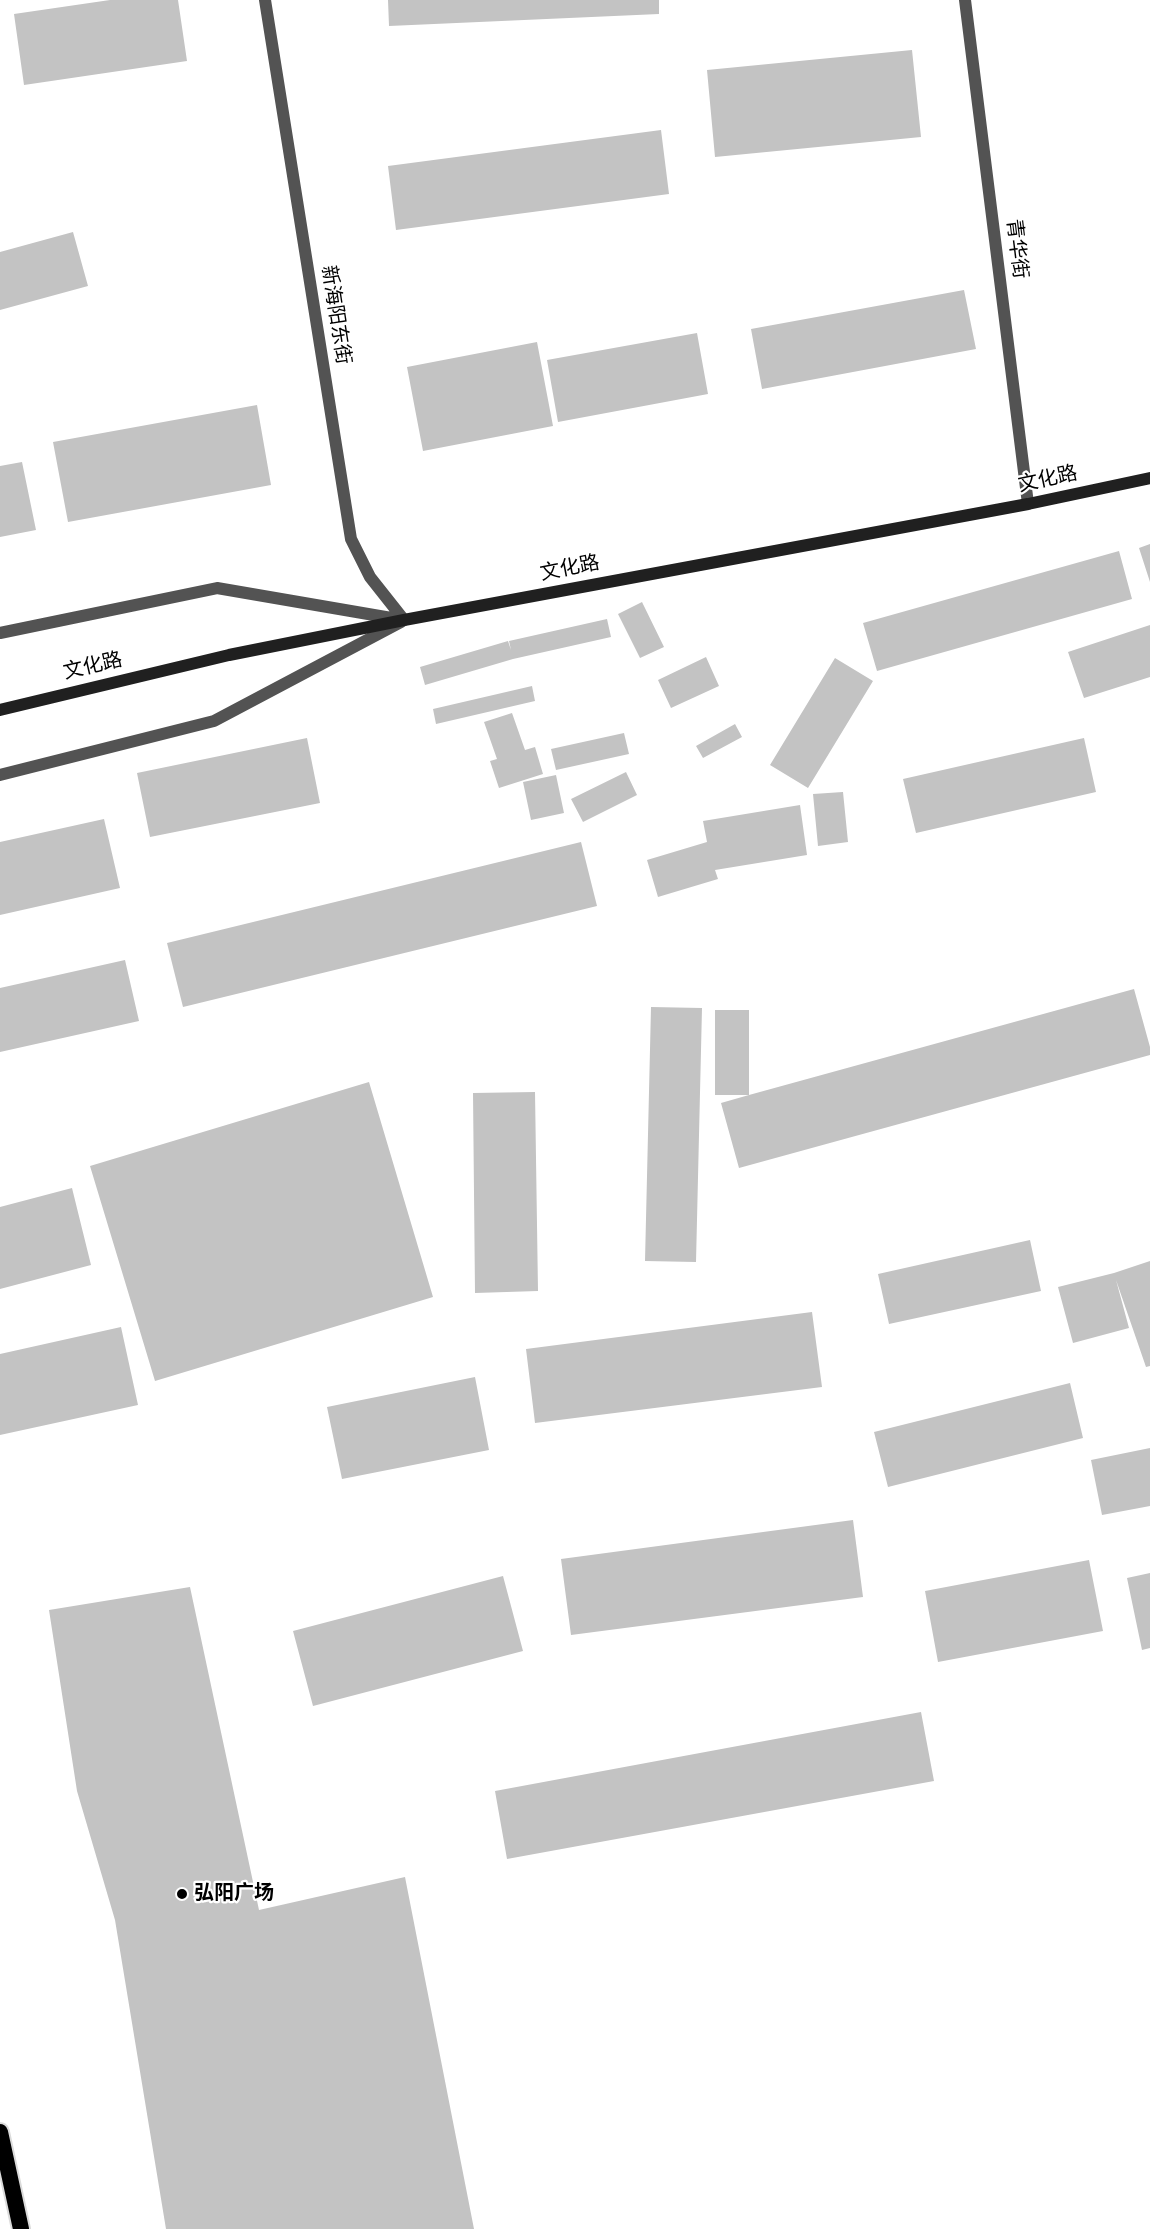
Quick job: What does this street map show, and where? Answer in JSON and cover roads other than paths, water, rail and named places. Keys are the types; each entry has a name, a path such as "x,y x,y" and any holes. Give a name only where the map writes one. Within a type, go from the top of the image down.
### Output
{"highway":[{"path":"0,2132 21,2229"}],"main road":[{"name":"文化路","path":"0,710 229,655 1029,504 1150,478"}],"street":[{"name":"新海阳东街","path":"266,0 351,539 370,577 405,620"},
{"name":"青华街","path":"964,0 1029,504"},
{"path":"0,633 218,588 405,620"},
{"path":"0,775 214,721 405,620"}],"place":[{"name":"弘阳广场","path":"182,1894"}]}
